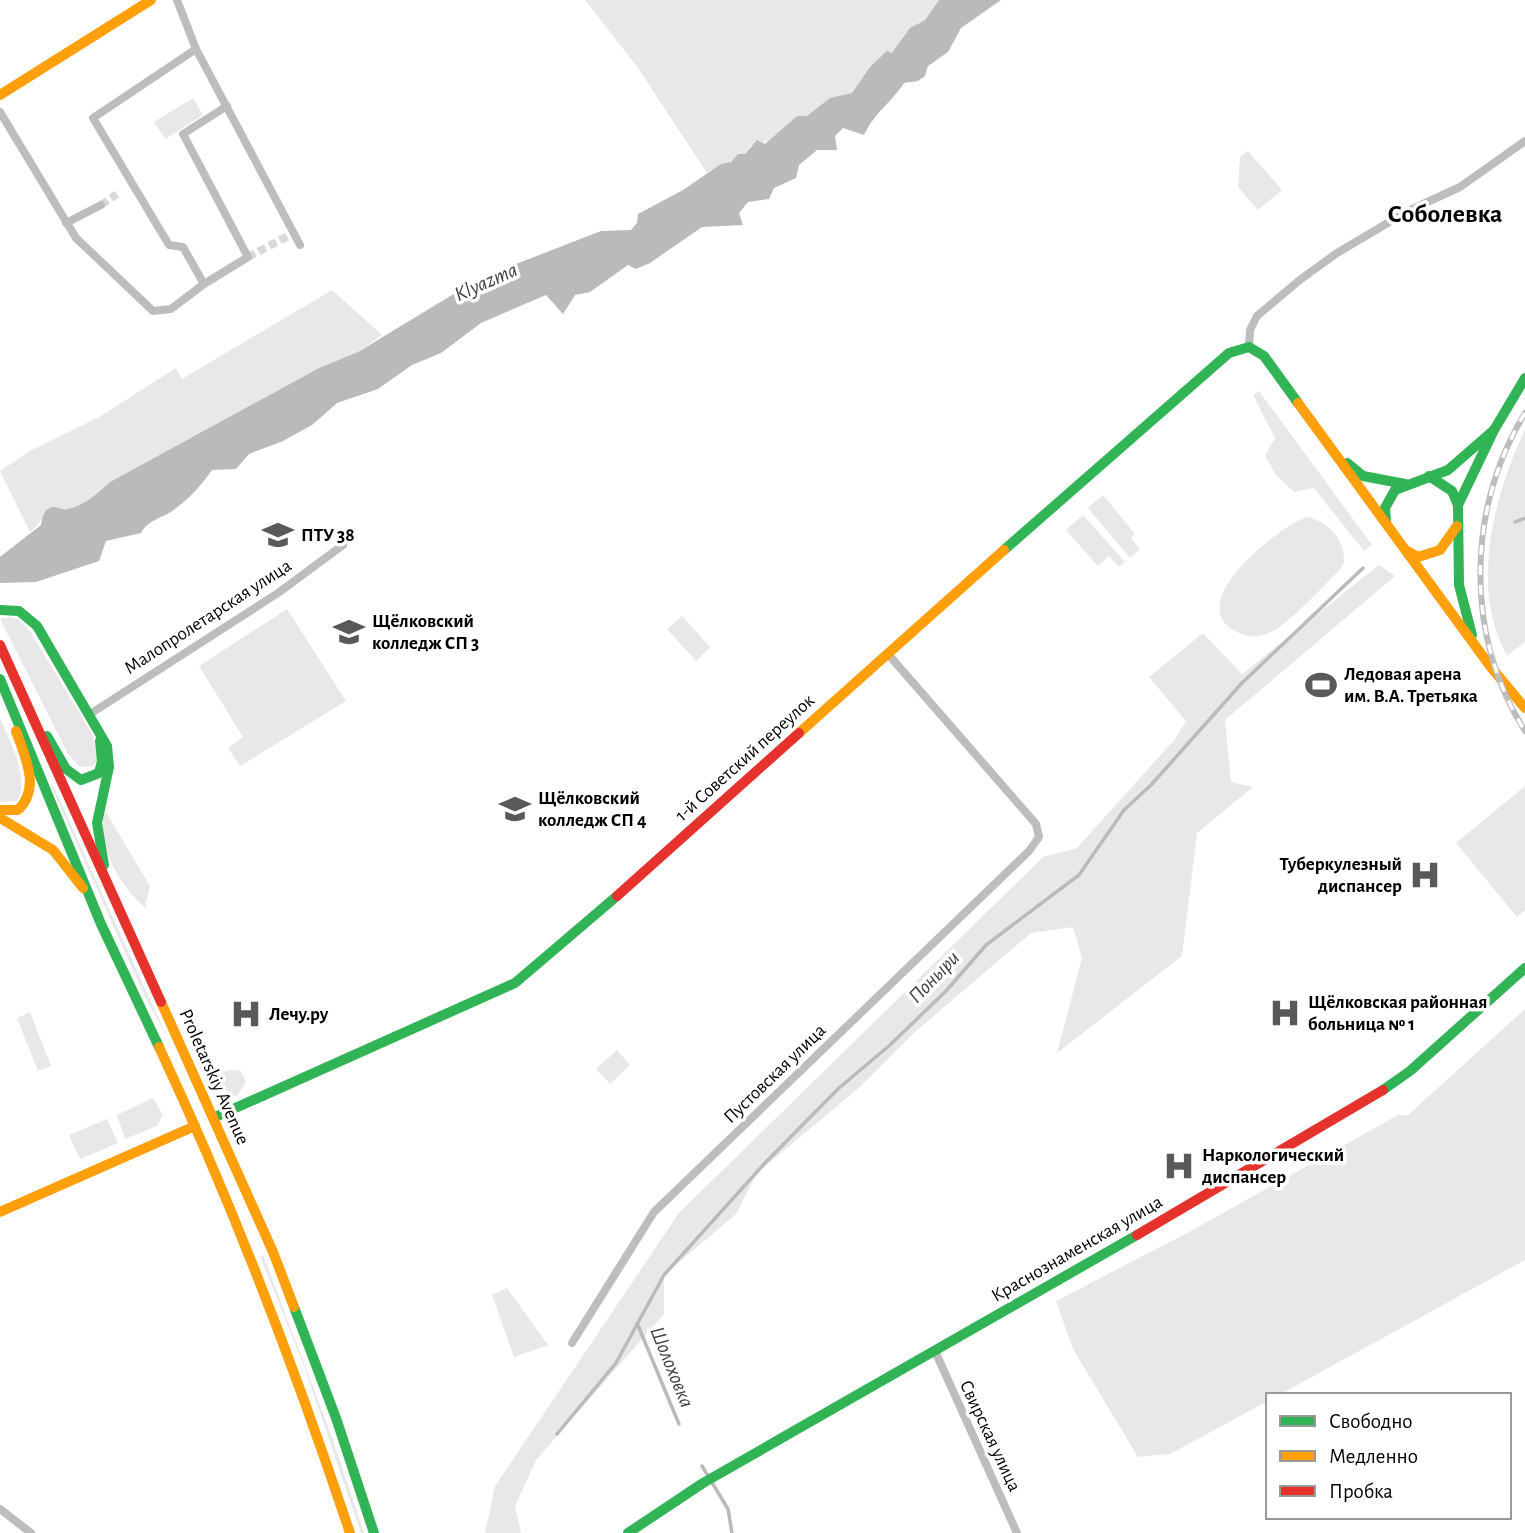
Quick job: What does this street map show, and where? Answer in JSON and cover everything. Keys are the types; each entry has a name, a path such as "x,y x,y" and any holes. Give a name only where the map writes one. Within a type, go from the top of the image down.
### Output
{"street":[{"path":"0,95 151,0"},
{"path":"177,0 196,49 300,245"},
{"path":"196,49 93,118 169,245 183,247 204,284"},
{"path":"0,112 76,238 153,311 171,309 204,284 248,257 183,134 226,106"},
{"path":"1525,141 1460,187 1408,211 1337,253 1257,316 1250,330 1250,347 1264,356 1476,647 1525,708"},
{"path":"66,223 101,205"},
{"name":"1-й Советский переулок","path":"195,1126 514,983 545,960 1229,353 1250,347"},
{"path":"1458,505 1494,430 1525,378"},
{"path":"1336,455 1363,476 1387,483 1405,484 1446,471 1466,457 1494,430"},
{"path":"1429,477 1452,491 1458,505 1459,584 1476,647"},
{"path":"1386,525 1386,500 1405,484"},
{"path":"1402,546 1418,556 1440,550 1458,524"},
{"name":"Малопролетарская улица","path":"90,714 278,593 342,545"},
{"path":"0,611 19,611 37,626 90,714 109,756 97,832 110,884"},
{"name":"Proletarskiy Avenue","path":"0,645 110,884 273,1252 337,1418 374,1533"},
{"name":"Пустовская улица","path":"572,1343 654,1212 1029,851 1039,837 1036,824 888,654"},
{"path":"9,663 58,758 76,778 89,779 99,773 102,761 97,727"},
{"path":"0,680 30,780 29,795 23,807 14,812 0,810"},
{"name":"Proletarskiy Avenue","path":"0,680 89,896 195,1126 251,1261 305,1399 350,1533"},
{"path":"0,818 53,850 89,896"},
{"name":"Краснознаменская улица","path":"628,1533 703,1483 935,1352 1373,1097 1410,1071 1525,968"},
{"path":"0,1212 195,1126"},
{"path":"251,1261 258,1248 273,1252"},
{"name":"Свирская улица","path":"935,1352 1017,1533"},
{"path":"0,1509 31,1533"}],"shaded area":[{"path":"585,0 939,0 925,20 918,23 892,53 871,67 852,93 830,99 806,117 797,116 772,140 751,145 745,154 707,173 638,68"},
{"path":"193,98 203,115 165,139 154,122"},
{"path":"1248,151 1282,190 1258,210 1238,187 1240,157"},
{"path":"332,290 382,335 358,352 319,368 110,482 80,506 68,510 51,507 30,532 0,471 30,451 99,417 176,368 182,379"},
{"path":"1259,391 1372,545 1364,551 1314,488 1294,492 1276,475 1265,456 1275,438 1253,395"},
{"path":"1525,429 1525,642 1507,656 1489,601 1490,542 1504,483"},
{"path":"1103,495 1135,534 1131,538 1140,549 1130,558 1088,508"},
{"path":"1083,515 1125,562 1119,567 1109,556 1098,566 1066,530"},
{"path":"1307,517 1329,527 1339,539 1344,563 1339,571 1278,628 1253,636 1235,631 1222,618 1220,603 1227,585 1258,550 1276,535"},
{"path":"1379,565 1395,576 1225,720 1231,782 1253,787 1197,833 1182,956 1057,1053 1082,958 1073,927 1031,933 916,1031 860,1087 757,1173 736,1214 664,1275 664,1314 536,1460 515,1506 521,1533 485,1533 495,1486 679,1213 1043,857 1077,848 1175,739 1186,721 1149,677 1203,633 1242,674"},
{"path":"287,609 346,701 240,766 228,748 243,737 199,666"},
{"path":"682,616 710,647 696,661 667,629"},
{"path":"0,619 18,619 30,631 92,734 98,760 93,766 80,767 68,754"},
{"path":"0,717 20,770 21,792 17,801 0,802"},
{"path":"53,785 167,1037 145,997 51,786"},
{"path":"1525,786 1525,910 1517,917 1456,843"},
{"path":"104,809 150,886 145,908 118,876 107,851"},
{"path":"1525,1009 1525,1260 1283,1393 1266,1393 1266,1402 1170,1454 1138,1457 1073,1349 1056,1301 1191,1231 1398,1115 1408,1115"},
{"path":"30,1012 51,1066 38,1071 17,1018"},
{"path":"617,1050 630,1065 610,1084 596,1069"},
{"path":"241,1071 246,1082 238,1095 228,1099 216,1073"},
{"path":"153,1098 163,1115 157,1126 125,1139 117,1115"},
{"path":"107,1119 118,1143 80,1159 69,1135"},
{"path":"263,1255 332,1437 364,1533 361,1533 304,1366 260,1256"},
{"path":"507,1288 548,1345 514,1357 492,1295"}],"water":[{"name":"Klyazma","path":"939,0 1001,0 961,28 948,52 928,66 925,76 918,81 904,83 864,135 843,128 835,136 837,150 817,150 799,165 796,178 774,188 769,199 748,202 739,213 743,225 702,227 650,263 636,269 628,265 590,292 575,295 563,314 546,295 481,323 441,353 412,365 378,389 337,403 312,425 283,441 249,454 236,469 212,470 183,502 151,522 141,533 106,541 99,561 36,582 0,583 0,557 41,525 49,508 66,509 80,505 110,482 319,368 358,352 480,278 601,231 631,230 637,223 638,214 683,190 721,164 731,162 738,154 745,154 757,140 765,144 797,116 807,116 830,98 852,93 870,67 887,51 892,53 910,28 925,20"}],"waterway":[{"name":"Поныри","path":"1515,522 1525,518"},
{"name":"Поныри","path":"557,1434 616,1363 664,1275 765,1163 839,1088 890,1045 946,991 986,945 1079,875 1124,810 1151,785 1242,683 1363,568"},
{"name":"Шолоховка","path":"637,1323 679,1424"},
{"name":"Шолоховка","path":"702,1466 728,1509 732,1533"}],"tunnel":[{"path":"101,205 117,194"},
{"path":"248,257 294,233"}],"railway":[{"path":"1525,413 1506,450 1492,490 1483,530 1480,572 1483,613 1491,654 1505,693 1525,731"}],"traffic: fast":[{"path":"1004,550 1229,353 1249,347 1264,356 1298,403"},
{"path":"1458,505 1494,430 1525,378"},
{"path":"1386,522 1385,508 1395,490 1448,470 1494,430"},
{"path":"1347,463 1363,476 1405,484"},
{"path":"1429,476 1452,491 1458,505 1459,585 1472,635"},
{"path":"0,610 19,611 37,626 107,746 109,767 97,823 104,865"},
{"path":"0,679 101,924 159,1047"},
{"path":"47,736 66,769 81,780 99,773 102,761 100,741"},
{"path":"213,1118 515,983 617,896"},
{"path":"1383,1090 1410,1071 1525,968"},
{"path":"628,1533 703,1483 1137,1235"},
{"path":"294,1307 336,1418 374,1533"}],"traffic: slow":[{"path":"0,95 151,0"},
{"path":"1298,403 1490,666 1525,708"},
{"path":"1407,551 1418,557 1440,550 1457,526"},
{"path":"799,733 1004,550"},
{"path":"0,810 18,810 29,792 27,762 16,731"},
{"path":"0,818 53,850 83,888"},
{"path":"161,1002 273,1252 294,1307"},
{"path":"159,1047 262,1287 350,1533"},
{"path":"0,1212 195,1126"}],"traffic: jam":[{"path":"0,645 161,1002"},
{"path":"617,896 799,733"},
{"path":"1137,1235 1383,1090"}],"place":[{"name":"ПТУ 38","path":"278,535"},
{"name":"Щёлковский колледж СП 3","path":"349,632"},
{"name":"Ледовая арена им. В.А. Третьяка","path":"1321,685"},
{"name":"Щёлковский колледж СП 4","path":"515,809"},
{"name":"Туберкулезный диспансер","path":"1425,875"},
{"name":"Щёлковская районная больница № 1","path":"1285,1013"},
{"name":"Лечу.ру","path":"246,1014"},
{"name":"Наркологический диспансер","path":"1179,1166"}],"district":[{"name":"Соболевка","path":"1445,214"}]}
